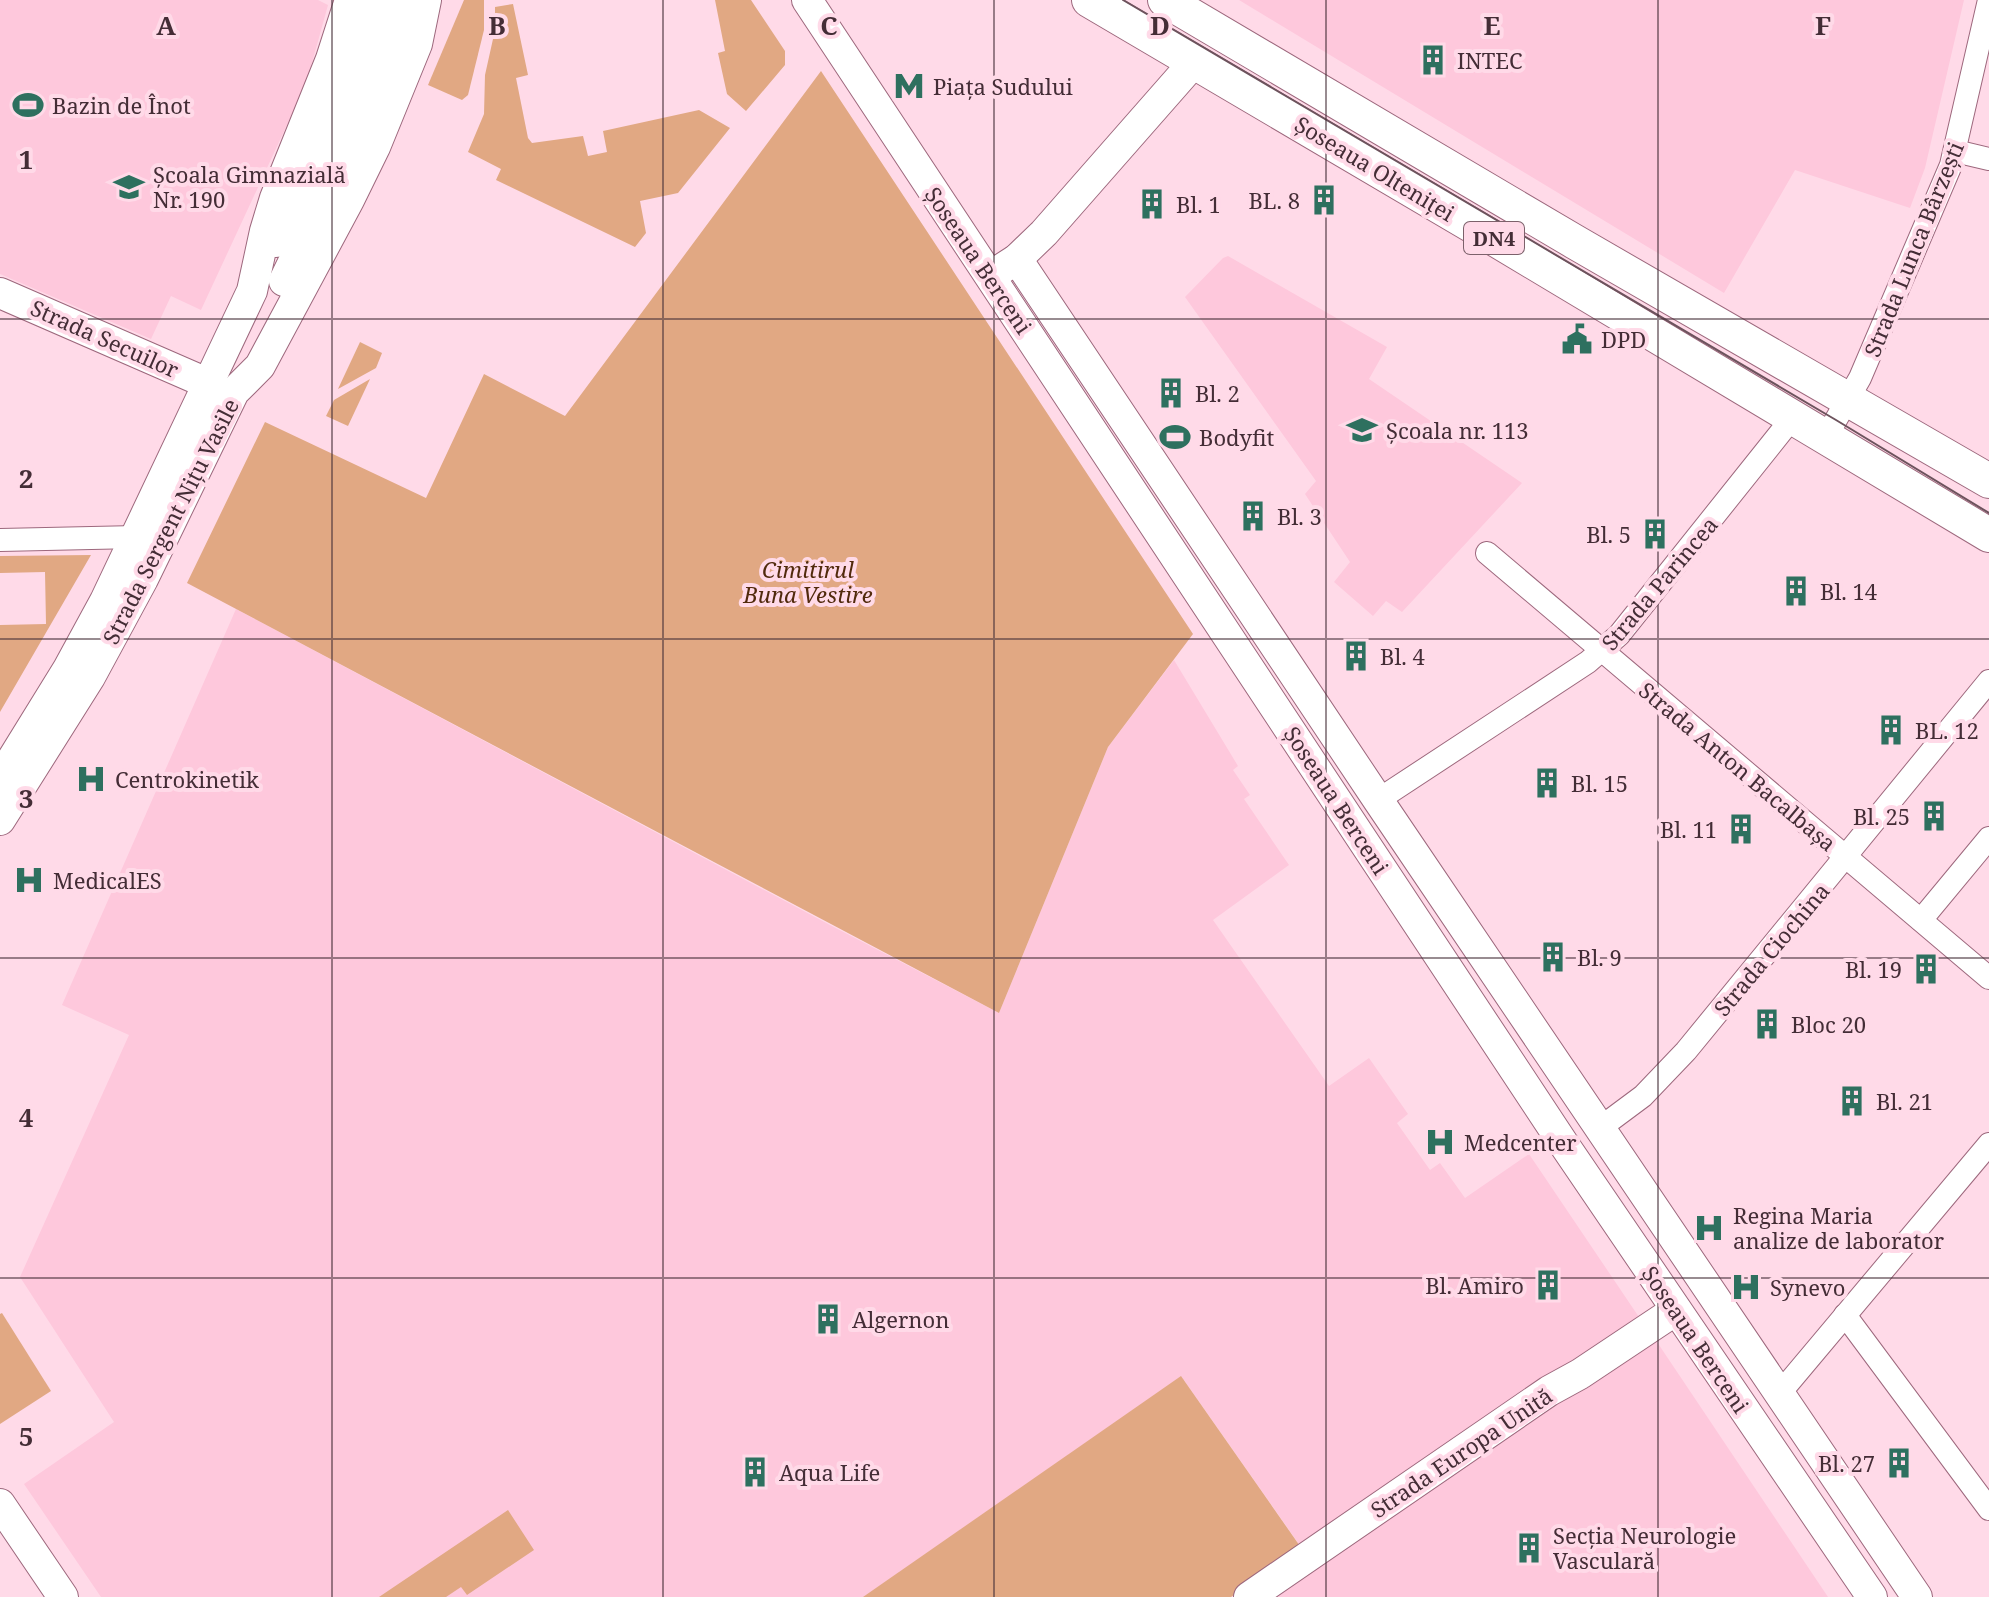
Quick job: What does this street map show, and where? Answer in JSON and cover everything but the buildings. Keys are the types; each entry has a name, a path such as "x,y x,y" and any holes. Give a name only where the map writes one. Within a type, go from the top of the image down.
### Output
{"main road":[{"name":"Strada Sergent Nițu Vasile","path":"0,820 51,741 117,628 222,388 252,291 275,198 331,59 350,0"},
{"path":"252,291 334,120 362,47 375,0"},
{"path":"222,388 245,362 356,128 381,65 399,0"},
{"name":"Strada Sergent Nițu Vasile","path":"0,779 68,669 137,537 222,388 260,366 375,147 417,44 426,0"},
{"path":"417,44 438,0"},
{"name":"Șoseaua Berceni","path":"807,0 1460,987 1872,1597"},
{"name":"Șoseaua Olteniței","path":"1089,0 1989,535"},
{"name":"Șoseaua Olteniței","path":"1165,0 1989,481"},
{"path":"991,276 1017,259 1044,233 1195,61 1214,30"},
{"name":"Șoseaua Berceni","path":"1017,259 1490,967 1917,1597"},
{"name":"Strada Secuilor","path":"0,293 222,388"},
{"path":"1460,987 1490,967"},
{"name":"Strada Europa Unită","path":"1249,1597 1549,1391 1676,1310"},
{"path":"0,1504 63,1597"}],"street":[{"name":"Strada Lunca Bârzești","path":"1826,437 1868,361 1955,151 1989,0"},
{"path":"1955,151 1989,159"},
{"name":"Strada Parincea","path":"1378,800 1602,651 1628,626 1793,417"},
{"path":"0,540 137,537"},
{"name":"Strada Anton Bacalbașa","path":"1487,553 1989,978"},
{"name":"Strada Ciochina","path":"1600,1128 1665,1074 1847,858 1989,681"},
{"path":"1921,920 1989,838"},
{"path":"1780,1393 1989,1144"},
{"path":"1845,1315 1989,1509"}],"shaded area":[{"name":"Școala Gimnazială Nr. 190","path":"0,0 318,0 328,5 299,99 201,310 171,296 151,339 0,274"},
{"path":"1239,0 1964,0 1925,168 1910,208 1795,170 1724,293"},
{"name":"Școala nr. 113","path":"1228,256 1387,347 1369,379 1522,483 1402,612 1386,601 1373,616 1334,582 1350,562 1305,494 1316,481 1185,297"},
{"path":"236,609 999,1013 1108,747 1174,660 1238,766 1233,770 1250,795 1244,799 1289,865 1213,920 1329,1086 1369,1058 1408,1114 1397,1123 1430,1170 1440,1163 1465,1198 1529,1154 1647,1329 1308,1557 1184,1380 865,1597 101,1597 24,1484 114,1422 20,1277 129,1035 62,1005"},
{"path":"1653,1336 1828,1597 1262,1597"}],"green space":[{"path":"464,0 484,0 484,30 468,95 462,100 428,85"},
{"path":"715,0 751,0 785,51 785,65 746,111 727,94 718,53 725,51"},
{"path":"513,4 528,75 516,78 528,138 532,143 583,136 588,156 607,152 603,131 699,110 730,128 678,193 640,201 646,233 635,247 496,180 501,169 468,152 484,114 485,75 495,30 495,7"},
{"name":"Cimitirul Buna Vestire","path":"821,71 1193,634 1108,747 999,1013 187,583 265,422 426,498 484,374 565,416"},
{"path":"360,342 382,353 376,368 338,389"},
{"path":"370,379 348,426 326,416 334,400"},
{"path":"91,555 0,712 0,625 46,624 45,572 0,573 0,556"},
{"path":"0,1314 51,1391 0,1424"},
{"path":"1181,1376 1302,1549 1231,1597 863,1597"},
{"path":"508,1510 534,1550 467,1595 461,1587 446,1597 379,1597"}],"tram line":[{"path":"1123,0 1989,513"}],"place":[{"name":"INTEC","path":"1433,60"},
{"name":"Piața Sudului","path":"909,86"},
{"name":"Bazin de Înot","path":"28,105"},
{"name":"Școala Gimnazială Nr. 190","path":"129,187"},
{"name":"BL. 8","path":"1324,200"},
{"name":"Bl. 1","path":"1152,204"},
{"name":"DPD","path":"1577,339"},
{"name":"Bl. 2","path":"1171,393"},
{"name":"Școala nr. 113","path":"1362,430"},
{"name":"Bodyfit","path":"1175,437"},
{"name":"Bl. 3","path":"1253,516"},
{"name":"Bl. 5","path":"1655,534"},
{"name":"Bl. 14","path":"1796,591"},
{"name":"Bl. 4","path":"1356,656"},
{"name":"BL. 12","path":"1891,730"},
{"name":"Centrokinetik","path":"91,779"},
{"name":"Bl. 15","path":"1547,783"},
{"name":"Bl. 25","path":"1934,816"},
{"name":"Bl. 11","path":"1741,829"},
{"name":"MedicalES","path":"29,880"},
{"name":"Bl. 9","path":"1553,957"},
{"name":"Bl. 19","path":"1926,969"},
{"name":"Bloc 20","path":"1767,1024"},
{"name":"Bl. 21","path":"1852,1101"},
{"name":"Medcenter","path":"1440,1142"},
{"name":"Regina Maria analize de laborator","path":"1709,1228"},
{"name":"Bl. Amiro","path":"1548,1285"},
{"name":"Synevo","path":"1746,1287"},
{"name":"Algernon","path":"828,1319"},
{"name":"Bl. 27","path":"1899,1463"},
{"name":"Aqua Life","path":"755,1472"},
{"name":"Secția Neurologie Vasculară","path":"1529,1548"}]}
